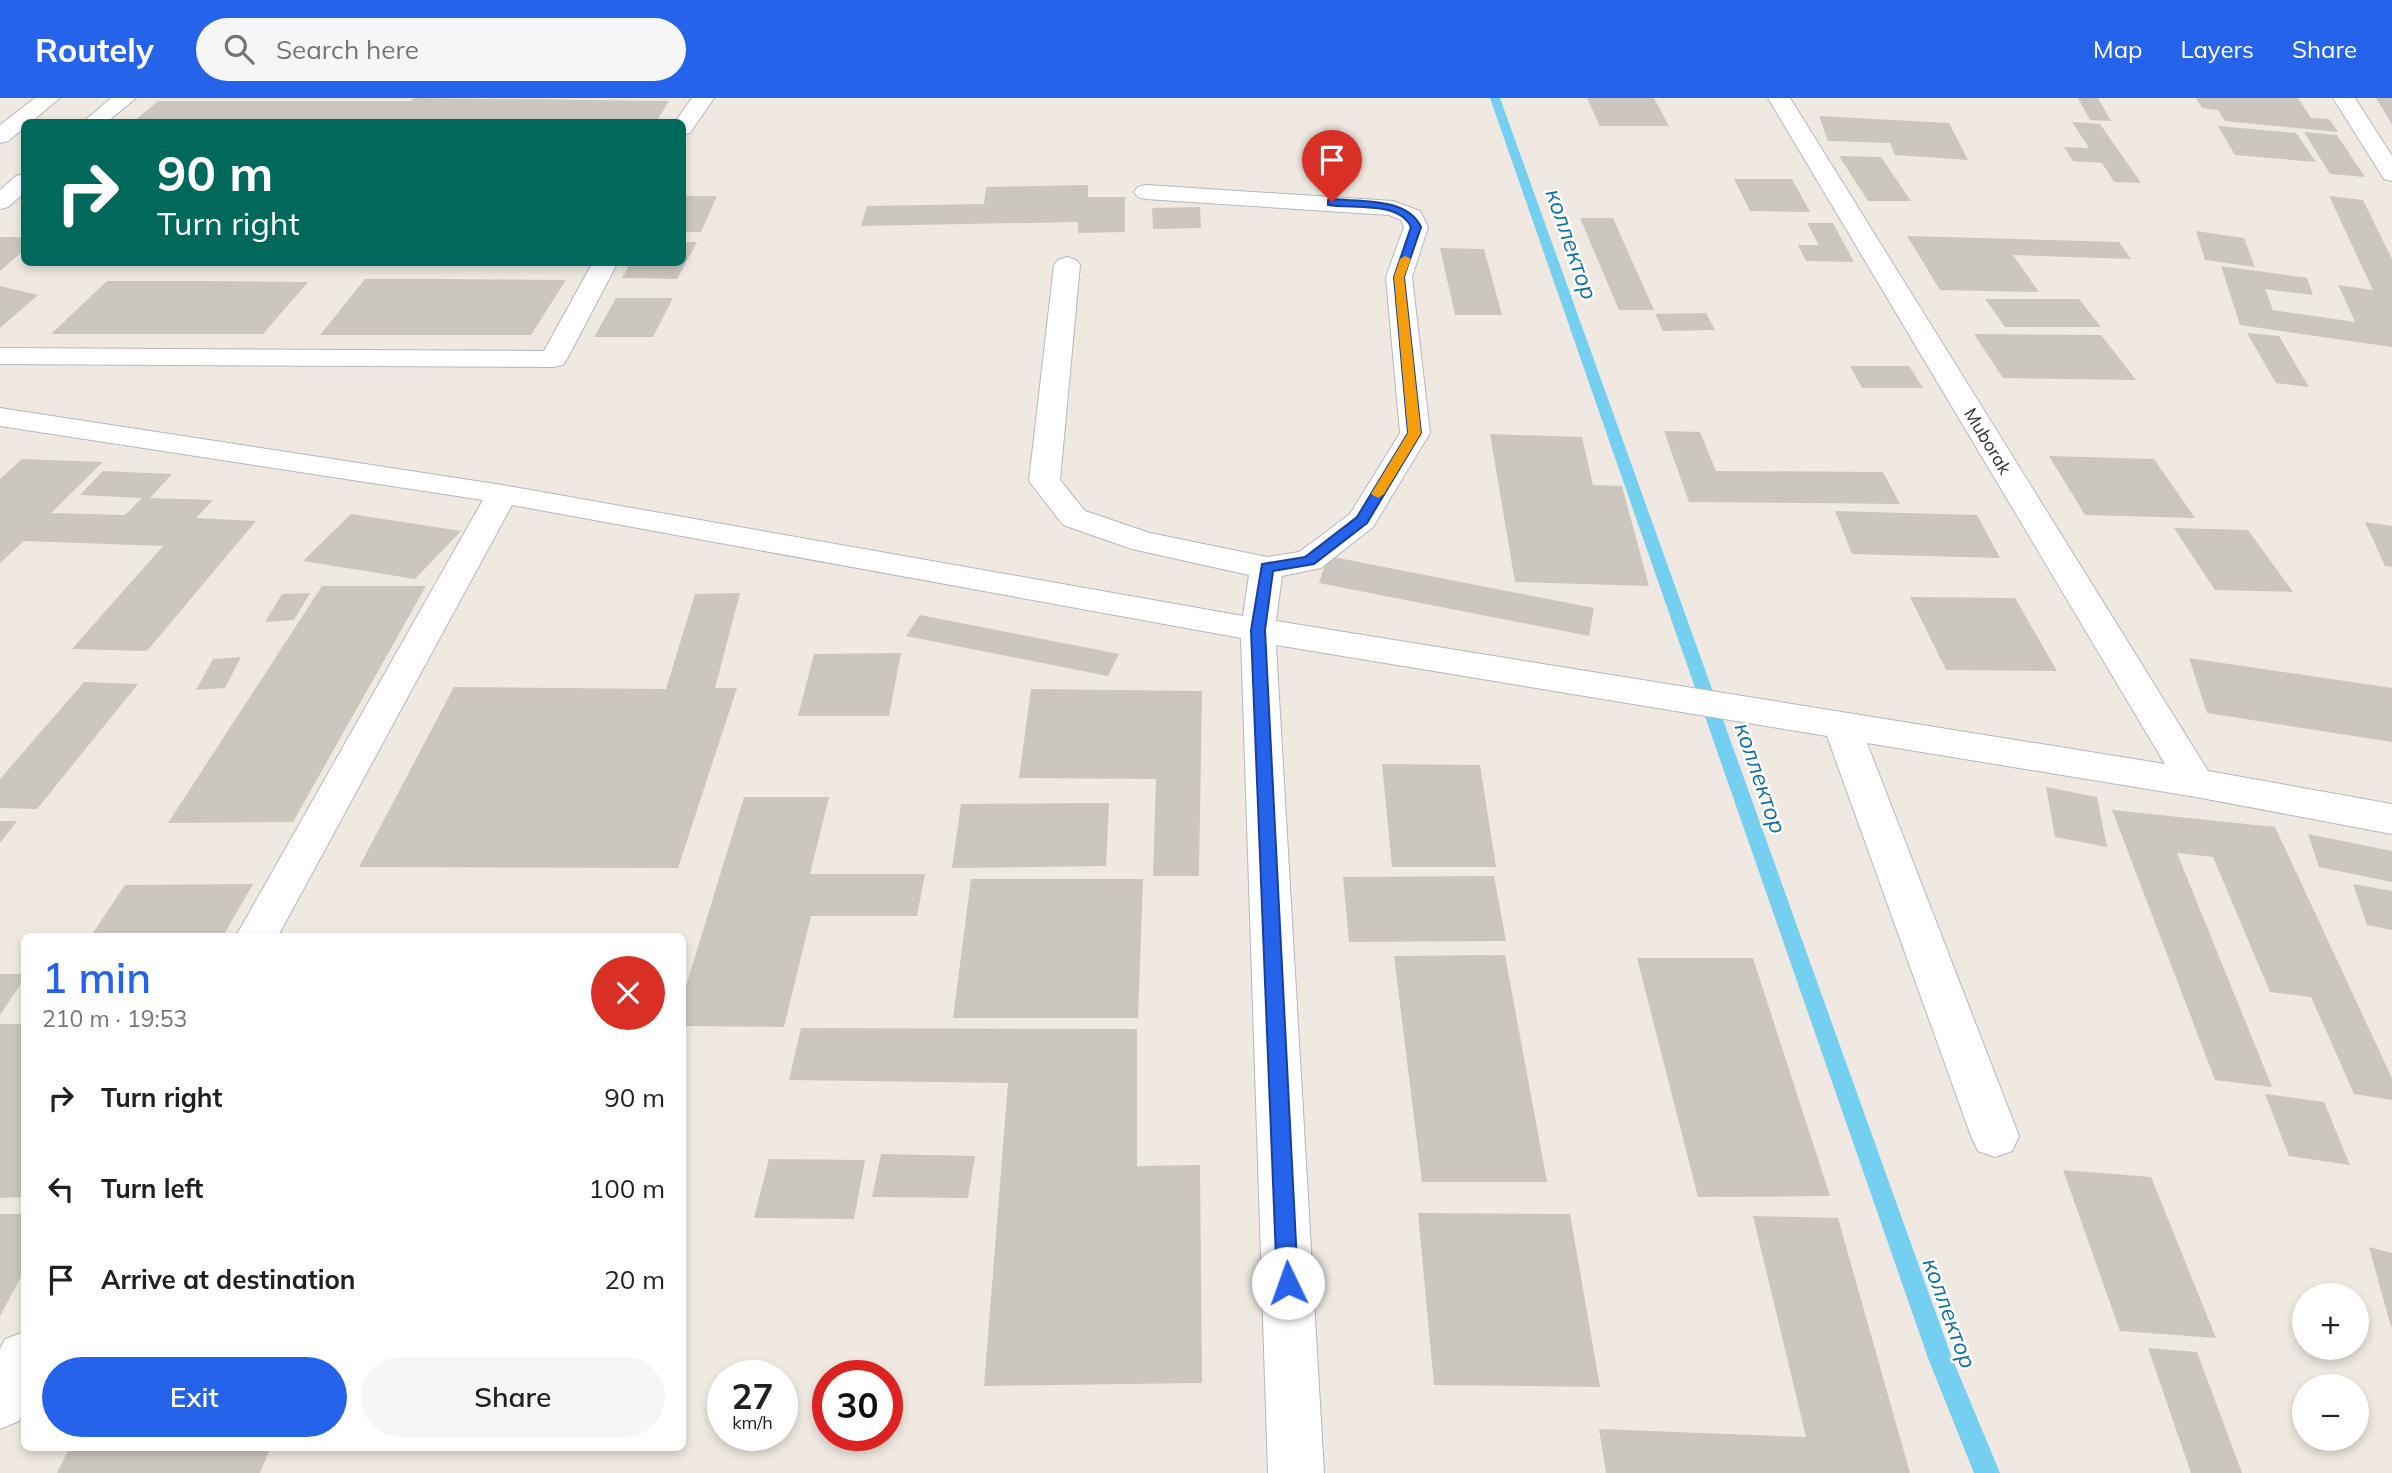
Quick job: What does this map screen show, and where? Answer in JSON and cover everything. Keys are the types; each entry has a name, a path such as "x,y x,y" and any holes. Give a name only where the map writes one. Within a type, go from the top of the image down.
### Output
{"street":[{"path":"22,119 49,98"},
{"path":"98,119 125,98"},
{"path":"686,122 703,98"},
{"name":"Muborak","path":"1779,98 2196,783"},
{"path":"2344,98 2392,174"},
{"path":"0,136 21,120"},
{"path":"0,149 21,149"},
{"path":"0,202 21,184"},
{"path":"1067,265 1044,481 1074,518 1143,542 1267,568 1309,561 1362,520 1415,433 1399,277 1416,227 1411,216 1393,208 1146,192"},
{"path":"0,356 553,359 604,266"},
{"path":"0,418 502,494 1258,630 2196,783 2392,819"},
{"path":"259,933 502,494"},
{"path":"1267,568 1258,630 1296,1473"},
{"path":"1842,726 1995,1136"},
{"path":"0,1402 21,1363"}],"building":[{"path":"414,98 669,101 658,119 137,119 158,101 411,101"},
{"path":"1587,98 1654,98 1669,126 1600,126"},
{"path":"2078,98 2098,98 2111,121 2090,120"},
{"path":"2196,98 2298,98 2311,118 2329,119 2338,132 2225,121 2218,110 2202,108"},
{"path":"2376,98 2392,98 2392,125 2387,116"},
{"path":"1819,116 1949,123 1968,160 1895,155 1890,143 1828,141"},
{"path":"2072,122 2100,124 2141,183 2114,182 2102,163 2073,161 2064,147 2089,148"},
{"path":"2218,126 2296,133 2316,162 2235,155"},
{"path":"2304,132 2337,135 2365,177 2330,174"},
{"path":"1839,156 1881,157 1911,201 1868,201"},
{"path":"1734,179 1792,179 1810,212 1750,211"},
{"path":"1088,185 1088,197 1125,197 1125,232 1078,233 1078,222 861,226 867,206 984,204 986,187"},
{"path":"686,196 717,196 701,232 686,232"},
{"path":"2329,196 2363,200 2392,259 2392,347 2240,325 2221,266 2307,278 2313,295 2265,289 2273,310 2355,322 2338,285 2373,290"},
{"path":"1200,207 1201,228 1153,229 1152,208"},
{"path":"1580,218 1613,218 1654,310 1619,310"},
{"path":"1807,223 1833,223 1854,262 1806,261 1798,245 1819,245"},
{"path":"2196,231 2244,238 2255,267 2205,260"},
{"path":"1907,236 2119,242 2131,259 2013,255 2039,292 1940,290"},
{"path":"0,237 21,237 21,253 0,271"},
{"path":"686,242 697,242 686,262"},
{"path":"1440,248 1484,249 1502,315 1455,315"},
{"path":"629,266 684,266 677,279 622,278"},
{"path":"365,279 566,280 531,335 320,335"},
{"path":"107,281 308,282 263,334 51,334"},
{"path":"0,286 38,295 0,328"},
{"path":"616,298 673,298 653,337 594,337"},
{"path":"1985,299 2079,299 2101,327 2005,327"},
{"path":"1706,313 1715,330 1663,331 1655,314"},
{"path":"2247,333 2279,336 2309,387 2276,383"},
{"path":"1974,334 2101,335 2136,380 2003,378"},
{"path":"1850,366 1909,366 1923,388 1862,388"},
{"path":"1664,431 1700,432 1716,471 1883,472 1900,504 1689,502"},
{"path":"1490,434 1582,437 1593,485 1622,486 1649,586 1515,582"},
{"path":"2049,456 2154,459 2195,518 2085,515"},
{"path":"22,459 103,462 51,513 125,515 142,498 80,495 103,471 172,474 150,498 213,500 196,518 256,521 147,651 72,649 163,546 24,541 0,563 0,479"},
{"path":"1835,511 1977,515 2000,558 1852,554"},
{"path":"351,514 461,531 415,579 303,561"},
{"path":"2365,522 2392,526 2392,567 2385,566"},
{"path":"2174,528 2248,530 2293,592 2215,590"},
{"path":"1328,556 1594,608 1589,636 1319,583"},
{"path":"322,586 426,586 293,822 168,823"},
{"path":"310,593 294,620 265,622 282,594"},
{"path":"740,593 715,688 737,688 678,868 359,867 454,687 666,689 695,594"},
{"path":"1910,597 2015,598 2057,671 1946,670"},
{"path":"920,615 1119,654 1108,676 906,636"},
{"path":"901,653 889,716 798,716 814,654"},
{"path":"241,657 225,688 196,690 213,659"},
{"path":"2189,658 2392,688 2392,742 2207,713"},
{"path":"84,682 138,684 37,809 0,808 0,779"},
{"path":"1031,689 1202,691 1199,876 1153,876 1156,779 1019,778"},
{"path":"1382,764 1480,765 1496,867 1392,867"},
{"path":"2046,787 2097,797 2107,847 2055,837"},
{"path":"744,797 829,797 810,874 925,874 917,916 811,916 784,1027 686,1026 686,986"},
{"path":"1109,803 1106,866 952,868 961,804"},
{"path":"2112,810 2275,827 2392,1078 2392,1100 2354,1094 2311,997 2270,992 2213,857 2177,853 2272,1087 2215,1080"},
{"path":"0,821 17,821 0,843"},
{"path":"2308,834 2392,851 2392,882 2319,867"},
{"path":"1494,876 1506,941 1349,942 1343,877"},
{"path":"971,879 1143,879 1138,1018 953,1018"},
{"path":"253,884 225,933 93,933 125,885"},
{"path":"2353,884 2392,891 2392,930 2367,925"},
{"path":"1505,955 1547,1182 1422,1182 1394,956"},
{"path":"1637,958 1753,958 1830,1196 1698,1197"},
{"path":"0,974 21,974 21,984 0,1015"},
{"path":"0,1024 21,1024 21,1197 0,1198"},
{"path":"801,1028 1137,1029 1137,1166 1200,1165 1202,1383 984,1386 1008,1083 789,1080"},
{"path":"2265,1094 2324,1102 2350,1165 2289,1156"},
{"path":"881,1154 975,1156 968,1198 872,1197"},
{"path":"769,1159 865,1160 854,1219 754,1218"},
{"path":"2063,1170 2151,1177 2216,1338 2120,1331"},
{"path":"1418,1213 1570,1214 1600,1387 1434,1385"},
{"path":"0,1214 21,1214 21,1277 0,1316"},
{"path":"1753,1216 1838,1218 1910,1473 1606,1473 1599,1429 1806,1437"},
{"path":"2369,1247 2392,1253 2392,1327 2391,1327"},
{"path":"2148,1348 2197,1352 2242,1473 2191,1473"},
{"path":"68,1451 269,1451 260,1473 57,1473"}],"waterway":[{"name":"коллектор","path":"1495,98 1940,1358 1987,1473"}],"slow traffic":[{"path":"1378,494 1415,433 1399,277 1405,259"}],"route":[{"path":"1288,1283 1258,630 1267,568 1309,561 1362,520 1415,433 1399,277 1416,227 1411,216 1393,208 1332,202"}]}
